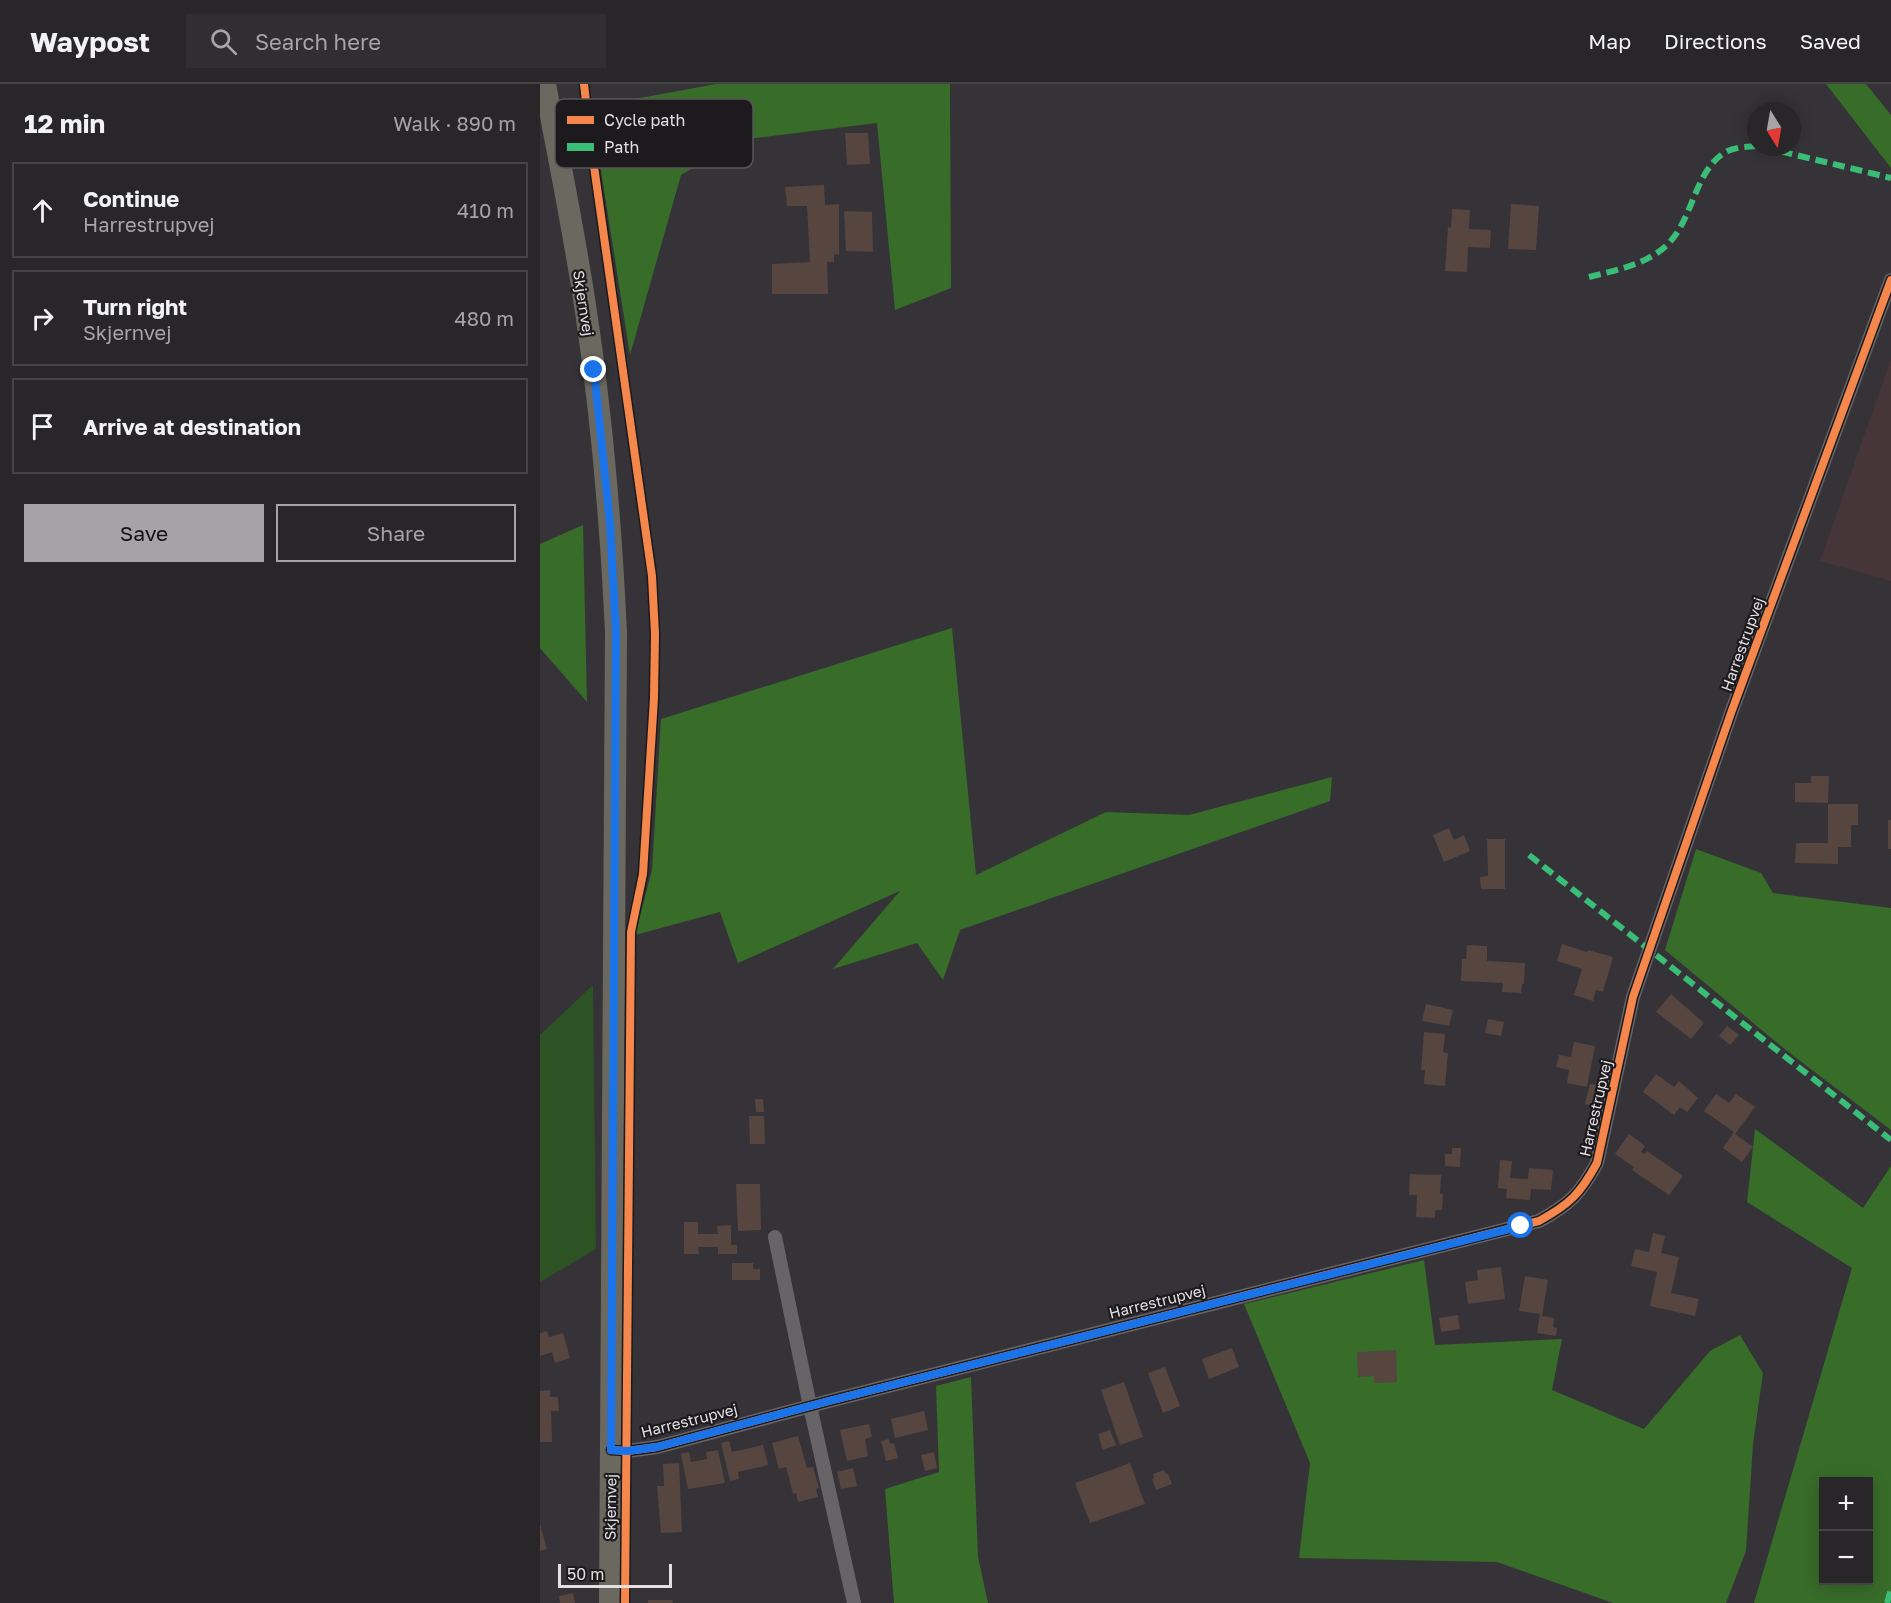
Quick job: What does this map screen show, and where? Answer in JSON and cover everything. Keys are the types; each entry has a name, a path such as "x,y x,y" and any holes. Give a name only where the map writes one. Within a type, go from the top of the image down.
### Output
{"main road":[{"name":"Skjernvej","path":"545,84 555,139"},
{"name":"Skjernvej","path":"560,168 586,310 594,370 610,523 616,622 609,1603"}],"street":[{"name":"Harrestrupvej","path":"611,1450 627,1451 657,1447 1539,1221 1566,1206 1584,1187 1597,1163 1633,997 1731,713 1891,280"},
{"path":"775,1237 854,1603"}],"shaded area":[{"path":"1891,359 1891,581 1820,561"}],"green space":[{"path":"716,84 950,84 951,288 895,310 877,123 753,138 753,99 634,99"},
{"path":"1826,84 1866,84 1891,115 1891,168"},
{"path":"601,168 693,168 681,175 630,355"},
{"path":"583,525 587,702 540,648 540,544"},
{"path":"952,628 976,875 1106,812 1189,815 1332,777 1330,801 960,930 943,980 917,943 833,969 900,891 738,963 720,912 635,935 652,870 661,719"},
{"path":"1696,849 1761,873 1773,893 1891,908 1891,1130 1787,1051 1665,950"},
{"path":"593,985 596,1249 540,1282 540,1035"},
{"path":"1755,1129 1863,1208 1891,1166 1891,1603 1754,1603 1852,1268 1747,1202"},
{"path":"1424,1260 1435,1345 1562,1339 1552,1390 1644,1429 1710,1351 1740,1335 1763,1373 1753,1444 1746,1551 1726,1603 1613,1603 1497,1562 1299,1558 1310,1463 1244,1304"},
{"path":"971,1377 978,1557 988,1603 894,1603 885,1489 939,1472 936,1386"}],"building":[{"path":"845,133 868,133 870,164 847,165"},
{"path":"824,185 825,205 839,204 839,255 834,254 834,262 827,262 828,294 772,294 772,264 810,262 807,206 787,206 785,187"},
{"path":"1511,204 1539,206 1536,250 1508,249"},
{"path":"1452,209 1470,210 1469,229 1491,230 1490,248 1468,247 1467,272 1445,271 1448,227 1451,228"},
{"path":"844,211 872,212 873,252 846,251"},
{"path":"1811,776 1829,776 1828,803 1795,802 1795,783 1811,783"},
{"path":"1828,804 1858,804 1858,825 1851,825 1851,847 1838,847 1838,864 1795,863 1796,843 1828,843"},
{"path":"1888,820 1891,820 1891,849 1888,849"},
{"path":"1449,828 1454,840 1464,835 1470,851 1444,862 1433,835"},
{"path":"1487,839 1505,839 1505,889 1481,889 1480,877 1488,876"},
{"path":"1562,944 1613,957 1603,992 1596,990 1593,1001 1574,995 1582,969 1557,961"},
{"path":"1467,945 1487,946 1487,961 1525,963 1521,993 1502,992 1503,983 1461,981 1462,959 1466,959"},
{"path":"1671,994 1704,1023 1691,1039 1656,1012"},
{"path":"1426,1004 1453,1010 1449,1026 1422,1021"},
{"path":"1488,1019 1504,1022 1501,1036 1485,1033"},
{"path":"1727,1026 1739,1035 1730,1045 1719,1036"},
{"path":"1424,1032 1445,1034 1443,1052 1448,1053 1445,1086 1424,1084 1425,1070 1421,1070"},
{"path":"1574,1042 1595,1046 1587,1087 1567,1083 1569,1070 1556,1067 1559,1055 1571,1057"},
{"path":"1656,1074 1674,1087 1679,1081 1698,1098 1687,1112 1680,1107 1674,1115 1643,1092"},
{"path":"1590,1084 1602,1086 1598,1107 1585,1104"},
{"path":"1716,1094 1729,1103 1736,1094 1755,1107 1735,1134 1753,1147 1742,1162 1723,1148 1734,1132 1704,1111"},
{"path":"755,1099 763,1099 764,1112 756,1112"},
{"path":"749,1116 764,1116 765,1144 750,1144"},
{"path":"1629,1134 1645,1146 1641,1152 1645,1154 1647,1151 1683,1176 1669,1195 1632,1170 1634,1167 1615,1154"},
{"path":"1452,1148 1461,1148 1460,1167 1445,1166 1445,1154 1452,1154"},
{"path":"1500,1160 1512,1161 1510,1178 1528,1179 1529,1168 1553,1170 1551,1190 1531,1189 1530,1200 1506,1198 1507,1189 1498,1188"},
{"path":"1410,1174 1441,1175 1442,1210 1435,1210 1435,1218 1416,1217 1417,1195 1409,1195"},
{"path":"736,1184 760,1184 761,1230 738,1231"},
{"path":"684,1222 698,1222 698,1234 718,1234 717,1226 731,1225 731,1245 737,1245 737,1254 718,1254 718,1247 698,1247 699,1254 684,1254"},
{"path":"1653,1233 1665,1236 1661,1253 1679,1257 1671,1293 1699,1299 1695,1316 1650,1306 1657,1272 1631,1266 1635,1249 1649,1252"},
{"path":"732,1263 753,1263 753,1269 760,1269 760,1280 732,1280"},
{"path":"1501,1267 1505,1299 1468,1304 1465,1282 1478,1280 1477,1270"},
{"path":"1525,1276 1548,1280 1542,1316 1554,1318 1553,1327 1557,1328 1556,1336 1537,1333 1540,1314 1519,1311"},
{"path":"1458,1315 1460,1329 1441,1332 1439,1318"},
{"path":"547,1331 549,1337 563,1333 570,1358 555,1363 552,1352 540,1356 540,1333"},
{"path":"1232,1348 1239,1367 1209,1379 1202,1359"},
{"path":"1396,1350 1397,1382 1374,1383 1374,1376 1358,1377 1357,1352"},
{"path":"1165,1367 1180,1406 1163,1413 1148,1373"},
{"path":"1124,1382 1143,1437 1120,1445 1101,1390"},
{"path":"550,1390 550,1397 558,1397 559,1411 551,1411 552,1442 540,1442 540,1391"},
{"path":"924,1411 928,1430 895,1438 891,1419"},
{"path":"869,1424 872,1437 865,1439 868,1456 847,1461 840,1430"},
{"path":"1110,1430 1116,1445 1103,1450 1098,1434"},
{"path":"798,1436 807,1468 813,1467 819,1488 816,1489 818,1497 798,1502 796,1493 793,1494 786,1467 779,1469 772,1443"},
{"path":"889,1439 890,1444 894,1443 898,1458 886,1461 881,1441"},
{"path":"729,1441 732,1452 763,1445 768,1465 738,1472 739,1479 730,1481 721,1443"},
{"path":"718,1450 725,1483 688,1489 681,1454 689,1452 691,1462 707,1459 706,1452"},
{"path":"934,1452 937,1468 925,1471 921,1455"},
{"path":"679,1463 682,1532 661,1533 657,1486 664,1486 663,1464"},
{"path":"1130,1463 1145,1504 1090,1523 1075,1483"},
{"path":"853,1468 857,1486 841,1489 837,1472"},
{"path":"1164,1470 1172,1484 1156,1490 1152,1479 1153,1474"},
{"path":"540,1524 547,1549 540,1551"},
{"path":"573,1593 575,1603 560,1603 559,1596"},
{"path":"648,1600 672,1600 673,1603 648,1603"}],"marked path":[{"path":"1589,277 1630,266 1649,258 1666,246 1682,224 1706,172 1714,161 1731,150 1747,147"},
{"path":"1800,156 1891,178"},
{"path":"1529,855 1891,1140"},
{"path":"1887,1603 1891,1589"}],"cycle path":[{"path":"584,84 586,99"},
{"path":"594,168 652,576 655,634 654,698 643,874 631,932 625,1603"},
{"path":"611,1450 627,1451 657,1447 829,1401 1539,1221 1573,1197 1597,1163 1633,997 1731,713 1891,280"}],"route":[{"path":"594,370 610,523 616,633 611,1450 627,1451 657,1447 829,1401 1521,1226"}]}
